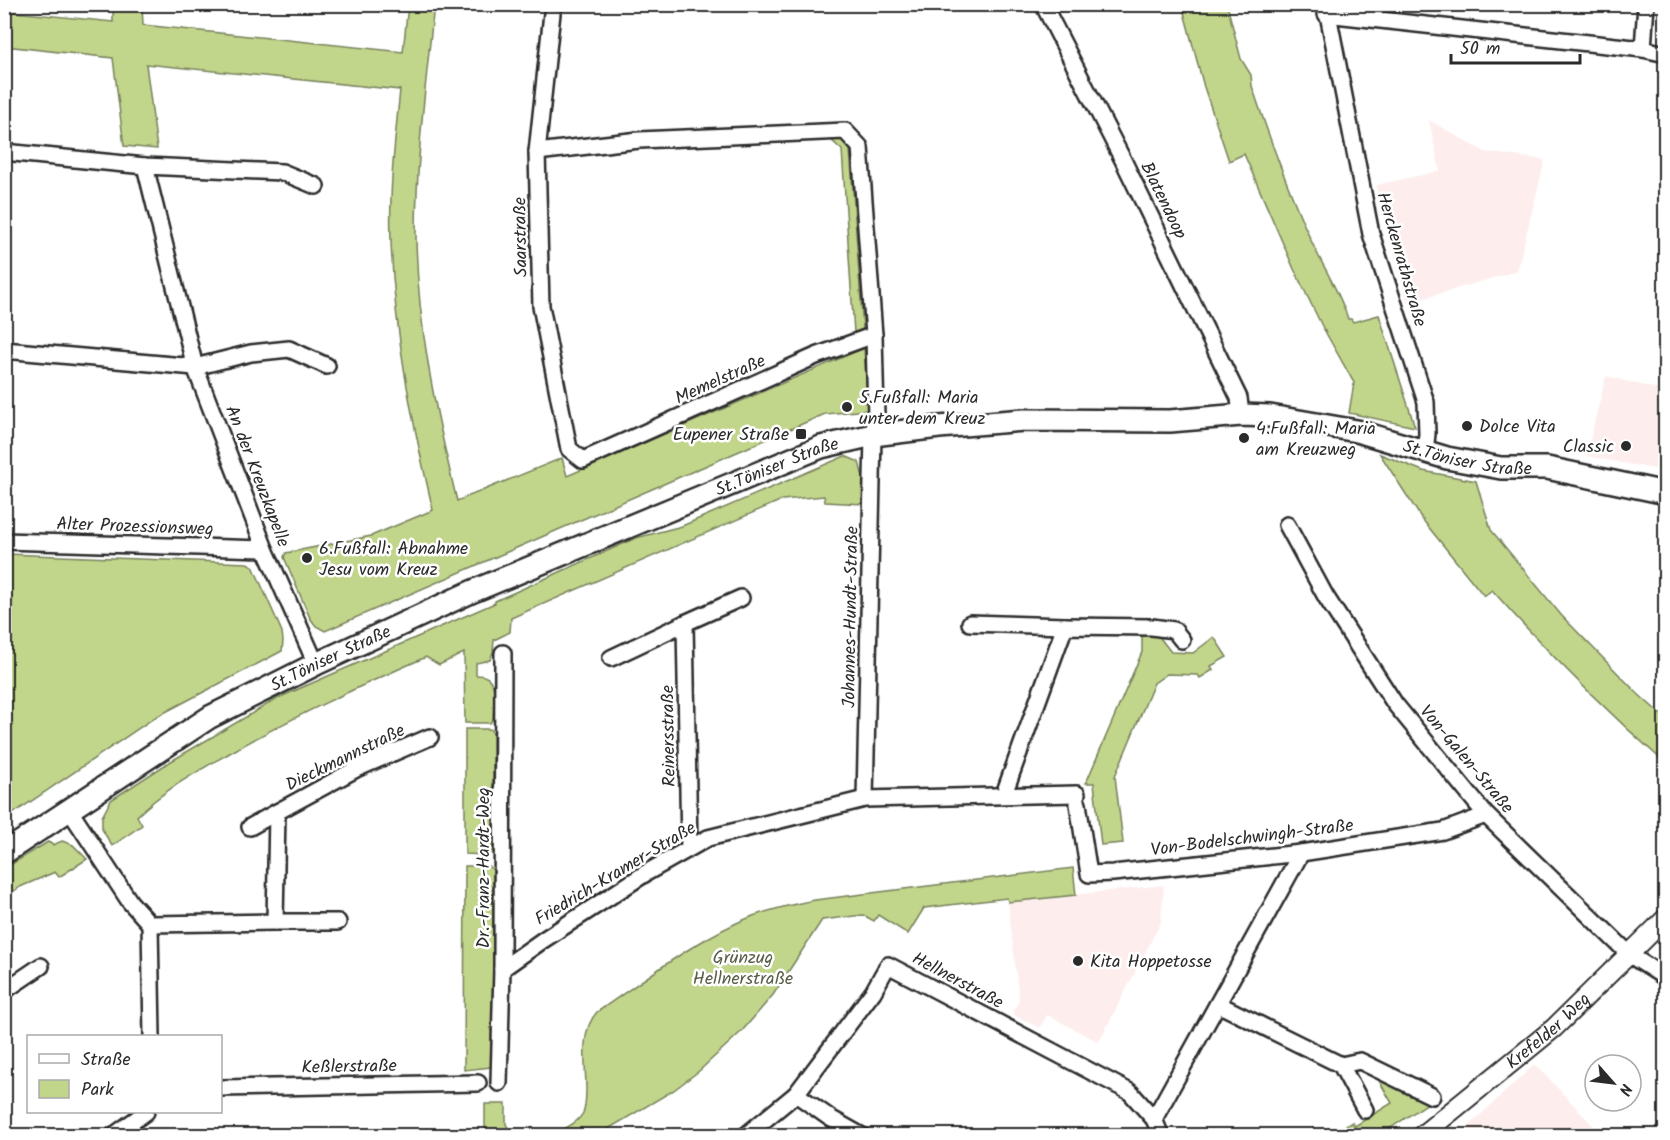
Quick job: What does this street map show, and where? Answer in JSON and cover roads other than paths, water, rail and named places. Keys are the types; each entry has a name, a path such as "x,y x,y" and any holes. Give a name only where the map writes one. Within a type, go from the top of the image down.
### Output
{"main road":[{"name":"St.Töniser Straße","path":"4,853 210,717 316,664 471,592 821,447 873,435 1024,420 1170,421 1241,415 1270,416 1338,427 1403,443 1425,452 1501,468 1547,468 1665,493"}],"street":[{"name":"Saarstraße","path":"553,4 537,152 541,306 569,449 583,460"},
{"name":"Blatendoop","path":"1043,4 1128,170 1239,398 1241,415"},
{"path":"1643,49 1646,4"},
{"path":"1326,9 1643,49 1665,54"},
{"name":"Herckenrathstraße","path":"1326,9 1371,234 1426,402 1425,452"},
{"path":"537,152 639,140 845,130 860,147 873,335 876,417 873,435"},
{"path":"4,152 145,165 282,172 316,186"},
{"name":"An der Kreuzkapelle","path":"145,165 195,367 265,549 316,664"},
{"name":"Memelstraße","path":"583,460 816,356 873,335"},
{"path":"4,350 195,367 251,353 289,349 327,366"},
{"name":"Johannes-Hundt-Straße","path":"865,799 873,435"},
{"name":"Von-Galen-Straße","path":"1287,525 1326,597 1395,704 1486,815 1630,955 1665,978"},
{"name":"Alter Prozessionsweg","path":"4,541 265,549"},
{"path":"611,658 741,598"},
{"name":"Reinersstraße","path":"685,623 689,848"},
{"path":"970,623 1152,627 1174,630 1182,640"},
{"path":"1004,794 1065,626"},
{"name":"Dr.-Franz-Hardt-Weg","path":"499,1083 502,969 502,654"},
{"name":"Dieckmannstraße","path":"250,827 358,768 430,737"},
{"name":"Friedrich-Kramer-Straße","path":"502,969 552,934 708,838 865,799 1004,794 1077,799"},
{"name":"Von-Bodelschwingh-Straße","path":"1077,799 1089,874 1301,853 1443,831 1486,815"},
{"path":"70,811 130,902 150,924 152,1035"},
{"name":"Dieckmannstraße","path":"275,922 277,812"},
{"path":"1154,1119 1301,853"},
{"name":"Krefelder Weg","path":"1421,1136 1554,1028 1665,918"},
{"path":"150,924 338,922"},
{"name":"Hellnerstraße","path":"745,1136 796,1094 873,992 888,965 1130,1092 1154,1119 1161,1136"},
{"path":"4,991 41,966"},
{"path":"1218,1004 1341,1065 1365,1110"},
{"path":"1341,1065 1360,1061 1432,1096"},
{"name":"Keßlerstraße","path":"222,1088 478,1083"},
{"path":"796,1094 830,1118 862,1136"},
{"path":"113,1136 145,1113"}],"place":[{"name":"5.Fußfall: Maria unter dem Kreuz","path":"847,407"},
{"name":"Dolce Vita","path":"1467,426"},
{"name":"Eupener Straße","path":"801,434"},
{"name":"4.Fußfall: Maria am Kreuzweg","path":"1244,438"},
{"name":"Classic","path":"1626,446"},
{"name":"6.Fußfall: Abnahme Jesu vom Kreuz","path":"307,558"},
{"name":"Kita Hoppetosse","path":"1078,961"}],"park label":[{"name":"Grünzug Hellnerstraße","path":"743,967"}]}
